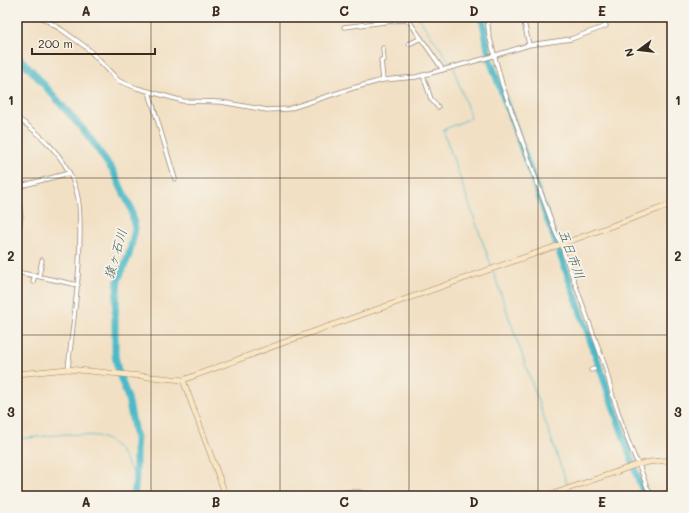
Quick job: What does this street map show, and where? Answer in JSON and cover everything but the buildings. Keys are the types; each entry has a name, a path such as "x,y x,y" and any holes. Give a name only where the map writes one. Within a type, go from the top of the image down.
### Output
{"street":[{"path":"42,17 87,48 119,81 149,92 183,101 221,102 267,110 288,109 383,80 423,76 529,45 576,38 606,26 603,17"},
{"path":"486,17 489,35 502,84 605,366 612,397 628,441 652,496"},
{"path":"523,17 529,45"},
{"path":"344,27 401,20 409,21 444,70"},
{"path":"409,44 421,38"},
{"path":"383,48 384,60 381,60 383,80"},
{"path":"423,76 431,99 438,107"},
{"path":"149,92 175,179"},
{"path":"17,118 38,135 63,161 73,181 78,198 80,257 68,369"},
{"path":"17,244 20,217 17,186 69,173"},
{"path":"17,374 68,369 183,380 304,335 672,204"},
{"path":"33,282 37,276 42,260"},
{"path":"17,272 78,285"},
{"path":"183,380 226,496"},
{"path":"547,496 626,468 649,462 672,460"},
{"path":"346,492 360,492"}],"waterway":[{"path":"418,17 452,65"},
{"name":"五日市川","path":"482,17 490,60 645,496"},
{"name":"猿ヶ石川","path":"17,56 87,134 113,171 131,208 135,229 129,255 118,280 115,316 115,355 118,371 128,398 136,438 136,478 134,496"},
{"path":"454,68 471,118 443,130 492,268"},
{"path":"493,271 568,487"},
{"path":"17,439 66,434 97,436 108,440 118,448 136,478"},
{"path":"569,490 571,496"}]}
